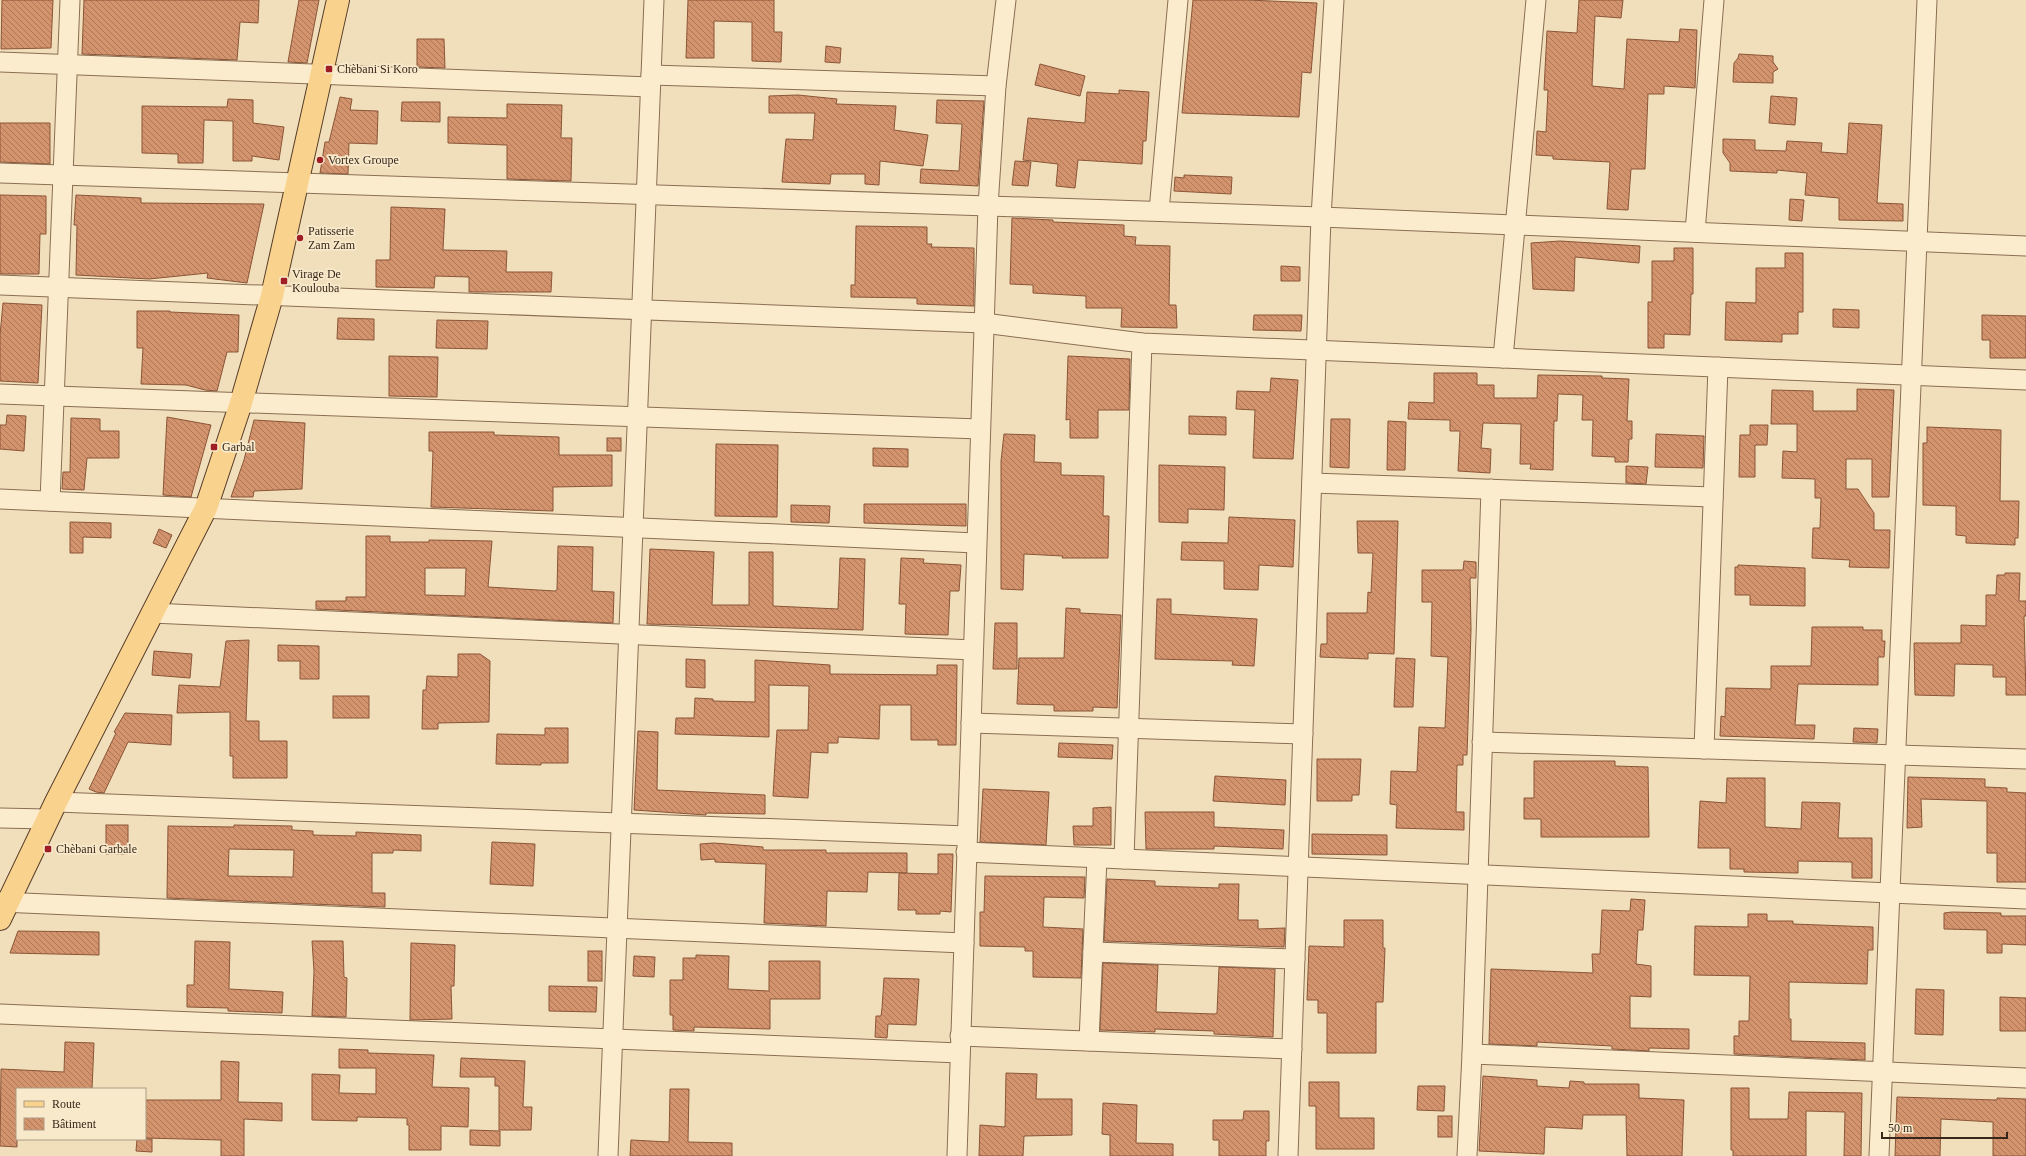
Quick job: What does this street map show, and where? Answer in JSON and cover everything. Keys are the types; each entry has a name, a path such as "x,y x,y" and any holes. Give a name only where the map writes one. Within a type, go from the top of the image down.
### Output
{"main road":[{"path":"3,908 206,508 241,403 272,296 338,0"}],"street":[{"path":"50,501 70,0"},
{"path":"608,1156 654,0"},
{"path":"957,1156 988,206 996,86 1006,0"},
{"path":"1159,211 1178,0"},
{"path":"1288,1156 1321,217 1334,0"},
{"path":"1503,358 1536,0"},
{"path":"1696,232 1714,0"},
{"path":"1879,1156 1927,0"},
{"path":"0,62 322,74 996,86"},
{"path":"0,173 297,184 1159,211 2026,246"},
{"path":"0,285 984,323 1142,343 2026,380"},
{"path":"1124,859 1142,343"},
{"path":"1704,749 1718,367"},
{"path":"0,394 980,429"},
{"path":"1312,483 1713,497"},
{"path":"1467,1156 1472,1054 1491,489"},
{"path":"0,499 976,544"},
{"path":"152,613 973,650"},
{"path":"971,722 1303,734"},
{"path":"1482,742 2026,759"},
{"path":"0,818 51,811 621,823 967,844 1097,858 2026,899"},
{"path":"1089,1041 1097,858"},
{"path":"3,908 617,929 964,943"},
{"path":"1093,952 1295,959"},
{"path":"0,1014 613,1038 960,1044 1089,1041 1292,1049"},
{"path":"1472,1054 2026,1078"}],"building":[{"path":"2,0 53,0 51,48 1,49"},
{"path":"84,0 259,0 258,23 240,22 237,60 82,54"},
{"path":"299,0 319,0 307,63 288,62"},
{"path":"688,0 774,0 774,32 782,32 781,62 752,61 752,22 714,21 714,58 686,58"},
{"path":"1193,0 1248,0 1317,3 1311,73 1302,72 1299,117 1182,113"},
{"path":"1579,0 1623,0 1621,18 1595,16 1592,86 1624,89 1627,39 1679,42 1680,29 1697,30 1695,88 1664,86 1664,94 1648,94 1645,169 1631,169 1628,210 1607,209 1610,162 1553,159 1553,156 1536,155 1537,131 1546,132 1548,90 1544,90 1547,31 1577,33"},
{"path":"417,39 444,39 445,68 417,67"},
{"path":"826,46 841,48 840,63 825,62"},
{"path":"1739,54 1773,56 1773,62 1778,69 1773,72 1773,83 1733,82 1734,63"},
{"path":"1040,64 1085,76 1080,96 1035,85"},
{"path":"1119,90 1149,92 1146,141 1143,141 1142,164 1078,160 1075,188 1056,186 1058,164 1023,160 1028,118 1085,123 1087,92 1119,94"},
{"path":"798,95 837,99 836,104 896,106 894,130 928,135 923,166 880,161 879,185 865,184 865,174 831,174 830,184 782,182 786,139 813,140 815,113 769,113 769,96"},
{"path":"1771,96 1797,98 1795,125 1769,123"},
{"path":"340,97 352,99 350,110 378,111 377,144 349,143 348,174 320,173 325,142 329,142"},
{"path":"228,99 253,100 253,123 284,127 279,160 252,156 252,161 233,161 233,121 204,120 203,163 178,163 178,154 142,153 142,106 227,107"},
{"path":"937,100 984,101 978,186 920,183 921,169 959,171 962,124 936,123"},
{"path":"402,102 440,102 440,122 401,121"},
{"path":"507,104 562,105 561,138 572,138 571,181 507,179 507,145 448,143 448,117 507,118"},
{"path":"0,123 50,123 50,164 0,162"},
{"path":"1849,123 1882,125 1877,203 1903,204 1903,221 1839,220 1839,198 1805,195 1807,173 1777,170 1777,173 1730,171 1730,163 1723,153 1723,139 1755,140 1755,150 1786,151 1787,141 1822,143 1821,152 1847,154"},
{"path":"1015,161 1031,162 1028,186 1012,185"},
{"path":"1184,175 1232,177 1231,194 1174,191 1175,177 1184,178"},
{"path":"0,195 46,196 46,234 40,234 39,274 0,274"},
{"path":"76,195 141,198 141,203 264,204 247,283 207,278 208,273 149,279 76,275 77,225 74,225"},
{"path":"1790,199 1804,200 1802,221 1789,220"},
{"path":"391,207 445,209 443,250 507,251 506,272 552,272 551,292 469,292 469,277 435,276 434,288 376,287 376,260 390,260"},
{"path":"1012,218 1053,220 1053,222 1124,225 1124,236 1136,237 1135,245 1170,246 1169,305 1176,305 1177,328 1121,327 1122,308 1086,308 1086,296 1033,293 1033,285 1010,284"},
{"path":"856,226 927,227 927,244 932,244 931,247 974,248 974,306 917,304 917,298 851,297 851,285 855,285"},
{"path":"1560,241 1640,246 1639,263 1575,257 1574,291 1533,289 1531,243"},
{"path":"1674,248 1693,248 1693,294 1691,294 1690,335 1664,334 1664,348 1648,348 1648,302 1652,302 1652,261 1674,261"},
{"path":"1785,253 1803,253 1803,312 1798,312 1798,334 1782,334 1782,342 1725,340 1726,302 1756,303 1756,268 1785,268"},
{"path":"1281,266 1300,267 1300,281 1281,281"},
{"path":"3,303 42,305 38,383 0,381 0,335"},
{"path":"1833,309 1859,310 1859,328 1833,327"},
{"path":"137,311 170,311 239,315 238,352 227,352 217,391 205,390 186,385 141,384 143,348 137,348"},
{"path":"1254,315 1302,315 1301,331 1253,330"},
{"path":"1982,315 2026,316 2026,358 1990,358 1990,340 1982,340"},
{"path":"338,318 374,319 374,340 337,339"},
{"path":"437,320 488,321 487,349 436,348"},
{"path":"389,356 438,357 437,397 389,396"},
{"path":"1068,356 1130,359 1129,410 1098,410 1098,438 1070,438 1070,419 1066,420"},
{"path":"1434,373 1477,373 1477,385 1494,385 1494,398 1537,398 1538,375 1602,376 1602,378 1629,379 1627,421 1632,421 1632,439 1629,439 1628,462 1615,462 1615,457 1592,456 1593,420 1582,420 1583,395 1558,394 1557,421 1554,421 1553,470 1530,469 1531,464 1520,464 1521,424 1483,423 1481,448 1491,449 1490,473 1458,471 1460,431 1450,431 1450,420 1408,419 1409,402 1434,403"},
{"path":"1271,378 1298,380 1293,459 1253,458 1255,410 1236,409 1237,391 1270,392"},
{"path":"1857,389 1894,390 1889,497 1872,497 1872,459 1846,459 1846,489 1858,489 1874,513 1874,530 1890,530 1889,568 1849,567 1850,560 1812,558 1813,528 1820,528 1821,498 1815,498 1815,479 1782,478 1783,451 1797,452 1797,424 1771,424 1772,390 1813,391 1813,411 1857,411"},
{"path":"7,415 26,416 24,451 0,449 0,425 6,425"},
{"path":"1189,416 1226,417 1226,435 1189,434"},
{"path":"167,417 211,425 191,497 163,495"},
{"path":"71,418 100,419 100,431 119,431 119,458 87,458 84,490 62,489 63,472 70,472"},
{"path":"1331,419 1350,419 1349,468 1330,467"},
{"path":"254,420 305,423 302,489 254,491 253,497 231,497 244,460"},
{"path":"1388,421 1406,422 1405,470 1387,470"},
{"path":"1750,425 1768,425 1767,445 1755,445 1755,477 1739,477 1740,435 1750,435"},
{"path":"1927,427 2001,430 2000,501 2019,501 2018,538 2015,538 2015,545 1966,543 1966,536 1956,535 1956,506 1923,505 1923,443 1927,443"},
{"path":"429,432 494,432 494,435 559,437 559,455 612,455 612,486 553,487 553,511 431,507 433,451 429,451"},
{"path":"1004,434 1035,435 1034,462 1061,463 1061,475 1104,476 1103,516 1109,516 1108,558 1062,558 1063,556 1024,554 1023,590 1001,589 1001,461"},
{"path":"1656,434 1704,436 1703,468 1655,467"},
{"path":"607,438 621,438 621,451 607,451"},
{"path":"716,444 778,445 777,517 715,516"},
{"path":"873,448 908,449 908,467 873,466"},
{"path":"1159,465 1225,467 1224,510 1188,509 1188,523 1159,522"},
{"path":"1626,466 1648,467 1646,484 1626,483"},
{"path":"864,504 966,504 966,526 864,523"},
{"path":"791,505 830,506 829,523 791,522"},
{"path":"1229,517 1295,520 1293,567 1259,565 1258,590 1224,589 1224,561 1181,560 1182,542 1228,543"},
{"path":"1357,521 1398,521 1394,654 1368,653 1368,659 1320,657 1321,644 1327,644 1327,613 1367,613 1368,592 1371,593 1373,553 1358,553"},
{"path":"70,522 111,523 111,538 83,537 83,553 70,553"},
{"path":"159,529 172,535 166,548 153,543"},
{"path":"366,536 390,536 390,542 429,542 429,540 492,541 488,587 555,591 557,590 558,546 593,547 592,591 614,592 613,623 316,609 316,601 346,601 346,597 366,597","holes":["425,568 466,568 465,596 425,595"]},
{"path":"650,549 714,552 712,605 749,605 749,552 773,552 773,606 838,609 840,558 865,559 863,630 647,624"},
{"path":"901,558 924,559 923,563 961,565 959,591 950,591 948,635 905,634 906,604 899,604"},
{"path":"1464,561 1476,562 1476,578 1470,578 1471,630 1467,755 1463,755 1463,765 1457,765 1456,812 1464,812 1464,830 1396,828 1397,805 1390,804 1391,771 1417,772 1419,727 1445,728 1448,657 1431,656 1432,602 1422,602 1422,570 1463,570"},
{"path":"1738,565 1805,568 1805,606 1750,605 1750,595 1735,595 1735,567 1738,567"},
{"path":"2005,573 2020,573 2019,601 2026,601 2026,616 2024,616 2026,695 2006,695 2006,677 1993,677 1993,665 1955,664 1954,696 1915,695 1914,643 1961,643 1961,625 1986,626 1986,595 1996,595 1997,575 2005,575"},
{"path":"1157,599 1171,599 1171,614 1257,619 1254,666 1232,665 1233,661 1155,659"},
{"path":"1066,608 1080,609 1080,613 1121,615 1117,708 1093,707 1093,711 1054,711 1054,705 1017,704 1019,658 1064,658"},
{"path":"995,623 1017,623 1017,669 993,669"},
{"path":"1812,627 1863,627 1863,630 1882,630 1882,641 1885,641 1884,657 1878,657 1878,685 1798,684 1795,725 1815,725 1814,739 1720,736 1721,716 1725,717 1726,688 1771,689 1771,666 1811,666"},
{"path":"249,640 246,721 259,721 259,741 287,741 287,778 233,778 233,756 230,756 230,712 177,713 179,685 220,687 226,641"},
{"path":"278,645 319,646 319,679 300,679 300,661 278,661"},
{"path":"154,651 192,654 190,678 152,675"},
{"path":"458,654 480,654 490,661 489,722 438,723 438,729 422,729 423,690 426,690 427,676 458,677"},
{"path":"1396,658 1415,659 1413,707 1394,707"},
{"path":"686,659 705,660 705,688 686,687"},
{"path":"755,660 830,665 830,674 937,675 937,665 957,665 956,745 938,745 938,740 911,740 911,705 880,705 879,739 838,737 838,743 828,743 828,753 811,752 808,798 773,796 777,730 808,730 809,686 769,685 769,737 675,734 676,718 694,718 695,698 713,699 713,701 755,702"},
{"path":"333,696 369,696 369,718 333,718"},
{"path":"125,713 172,715 171,745 128,742 104,793 96,792 89,789 116,733 114,732"},
{"path":"545,728 568,728 568,763 541,763 541,765 496,764 497,734 545,735"},
{"path":"1854,728 1878,729 1877,743 1853,742"},
{"path":"638,731 658,732 657,790 765,795 765,814 706,813 706,815 634,810"},
{"path":"1059,743 1113,745 1112,759 1058,757"},
{"path":"1317,759 1361,759 1359,795 1352,795 1352,801 1317,801"},
{"path":"1534,761 1615,761 1615,766 1648,767 1649,837 1541,837 1541,819 1524,819 1524,798 1534,798"},
{"path":"1215,776 1286,780 1285,805 1213,801"},
{"path":"1908,777 1985,779 1985,787 2007,788 2007,792 2026,793 2026,882 1997,882 1997,853 1987,853 1987,801 1921,799 1922,827 1907,828"},
{"path":"1727,778 1765,778 1765,827 1801,829 1802,802 1840,803 1838,838 1872,838 1872,878 1852,878 1852,862 1798,861 1798,873 1744,872 1744,869 1730,869 1730,848 1698,848 1700,801 1726,803"},
{"path":"983,789 1049,792 1046,845 980,842"},
{"path":"1111,807 1111,845 1074,845 1073,826 1093,826 1093,808"},
{"path":"1145,812 1214,812 1214,827 1284,830 1283,849 1214,846 1214,849 1146,849"},
{"path":"106,825 128,825 128,854 106,854"},
{"path":"234,825 292,826 292,830 313,831 313,835 356,836 356,832 421,835 421,851 393,850 393,853 372,853 372,893 385,893 385,907 167,898 168,826 234,827","holes":["229,849 294,850 293,877 228,876"]},
{"path":"1312,834 1387,835 1387,855 1312,854"},
{"path":"492,842 535,844 533,886 490,884"},
{"path":"714,843 763,847 763,850 826,850 826,853 907,853 907,873 868,872 867,892 827,891 826,926 764,923 766,864 715,862 715,859 701,860 700,844"},
{"path":"938,854 953,854 951,912 940,911 940,914 916,914 916,910 898,910 899,873 938,874"},
{"path":"985,876 1085,877 1084,898 1044,897 1043,927 1083,929 1081,978 1033,977 1033,951 1025,951 1025,947 980,946 980,912 984,912"},
{"path":"1107,879 1155,881 1155,886 1219,888 1219,884 1239,884 1238,920 1258,920 1258,929 1285,928 1284,947 1104,941"},
{"path":"1631,899 1645,900 1643,930 1638,930 1636,964 1651,966 1651,997 1630,996 1630,1028 1689,1029 1689,1049 1649,1048 1649,1051 1612,1049 1612,1046 1537,1042 1537,1046 1489,1044 1491,969 1593,973 1592,954 1600,954 1602,910 1630,911"},
{"path":"1944,913 2001,913 2001,916 2026,916 2026,945 2002,944 2002,953 1987,953 1987,930 1944,929"},
{"path":"1748,914 1767,914 1767,921 1793,921 1793,924 1873,927 1873,950 1868,950 1867,984 1789,982 1789,1019 1791,1019 1791,1041 1865,1043 1865,1060 1734,1054 1734,1036 1739,1036 1739,1021 1749,1021 1750,976 1694,975 1695,926 1748,927"},
{"path":"1344,920 1383,920 1383,948 1385,948 1383,1002 1376,1002 1376,1053 1327,1053 1327,1013 1318,1013 1318,1000 1307,1000 1309,946 1344,947"},
{"path":"18,931 99,932 99,955 10,953"},
{"path":"195,941 230,942 229,989 283,992 282,1013 228,1011 228,1008 187,1007 187,985 194,985"},
{"path":"312,941 343,941 344,977 347,978 346,1017 312,1016 314,971"},
{"path":"411,943 455,945 454,986 451,986 452,1019 410,1020"},
{"path":"588,951 602,951 602,981 588,981"},
{"path":"696,955 729,956 728,989 769,991 769,961 820,961 820,999 770,999 770,1029 694,1027 694,1031 673,1030 673,1015 670,1015 670,980 683,980 683,958 696,958"},
{"path":"634,956 655,957 654,977 633,976"},
{"path":"1103,963 1158,965 1156,1012 1215,1014 1217,1013 1219,967 1275,969 1273,1037 1214,1034 1214,1031 1155,1029 1155,1032 1100,1030"},
{"path":"884,978 919,979 916,1025 888,1024 887,1038 875,1037 876,1016 881,1016"},
{"path":"549,986 597,987 596,1012 549,1011"},
{"path":"1916,989 1944,990 1943,1035 1915,1034"},
{"path":"2000,997 2026,998 2026,1031 2000,1031"},
{"path":"65,1042 94,1043 92,1088 16,1088 17,1147 0,1146 1,1069 64,1072"},
{"path":"339,1049 368,1050 368,1053 434,1055 432,1087 469,1088 468,1127 441,1126 441,1150 409,1150 409,1125 407,1125 407,1118 357,1117 357,1121 312,1120 312,1074 340,1075 339,1093 376,1094 376,1068 339,1068"},
{"path":"461,1058 525,1061 523,1107 532,1107 531,1130 499,1130 499,1086 495,1086 495,1077 460,1077"},
{"path":"221,1061 239,1062 238,1102 282,1103 282,1121 244,1119 244,1156 221,1156 221,1140 146,1138 146,1100 221,1100"},
{"path":"1006,1073 1037,1074 1036,1099 1072,1099 1072,1135 1024,1136 1023,1156 979,1156 980,1125 1005,1127"},
{"path":"1483,1076 1537,1080 1537,1086 1569,1088 1570,1081 1584,1082 1584,1084 1639,1084 1639,1098 1684,1100 1682,1156 1627,1156 1626,1115 1583,1115 1582,1129 1545,1127 1544,1154 1479,1151"},
{"path":"1309,1082 1339,1082 1339,1118 1374,1118 1374,1149 1316,1149 1316,1106 1309,1106"},
{"path":"1418,1086 1445,1086 1444,1111 1417,1110"},
{"path":"1731,1088 1749,1088 1749,1119 1788,1119 1789,1092 1862,1093 1861,1156 1844,1156 1845,1112 1806,1111 1806,1156 1733,1156 1733,1150 1731,1150"},
{"path":"670,1089 689,1089 688,1142 732,1143 732,1156 630,1156 631,1140 669,1142"},
{"path":"1897,1097 1997,1100 1997,1098 2026,1099 2026,1156 1993,1156 1993,1122 1941,1119 1940,1156 1895,1156"},
{"path":"1103,1103 1137,1105 1136,1143 1173,1144 1173,1156 1110,1156 1110,1135 1102,1134"},
{"path":"1244,1111 1269,1111 1269,1141 1266,1141 1266,1156 1219,1156 1219,1140 1213,1140 1213,1120 1243,1120"},
{"path":"1438,1116 1452,1116 1452,1137 1438,1137"},
{"path":"470,1130 500,1131 500,1146 470,1145"},
{"path":"152,1139 152,1152 136,1151 137,1140"}],"place":[{"name":"Chèbani Si Koro","path":"329,69"},
{"name":"Vortex Groupe","path":"320,160"},
{"name":"Patisserie Zam Zam","path":"300,238"},
{"name":"Virage De Koulouba","path":"284,281"},
{"name":"Garbal","path":"214,447"},
{"name":"Chèbani Garbale","path":"48,849"}]}
